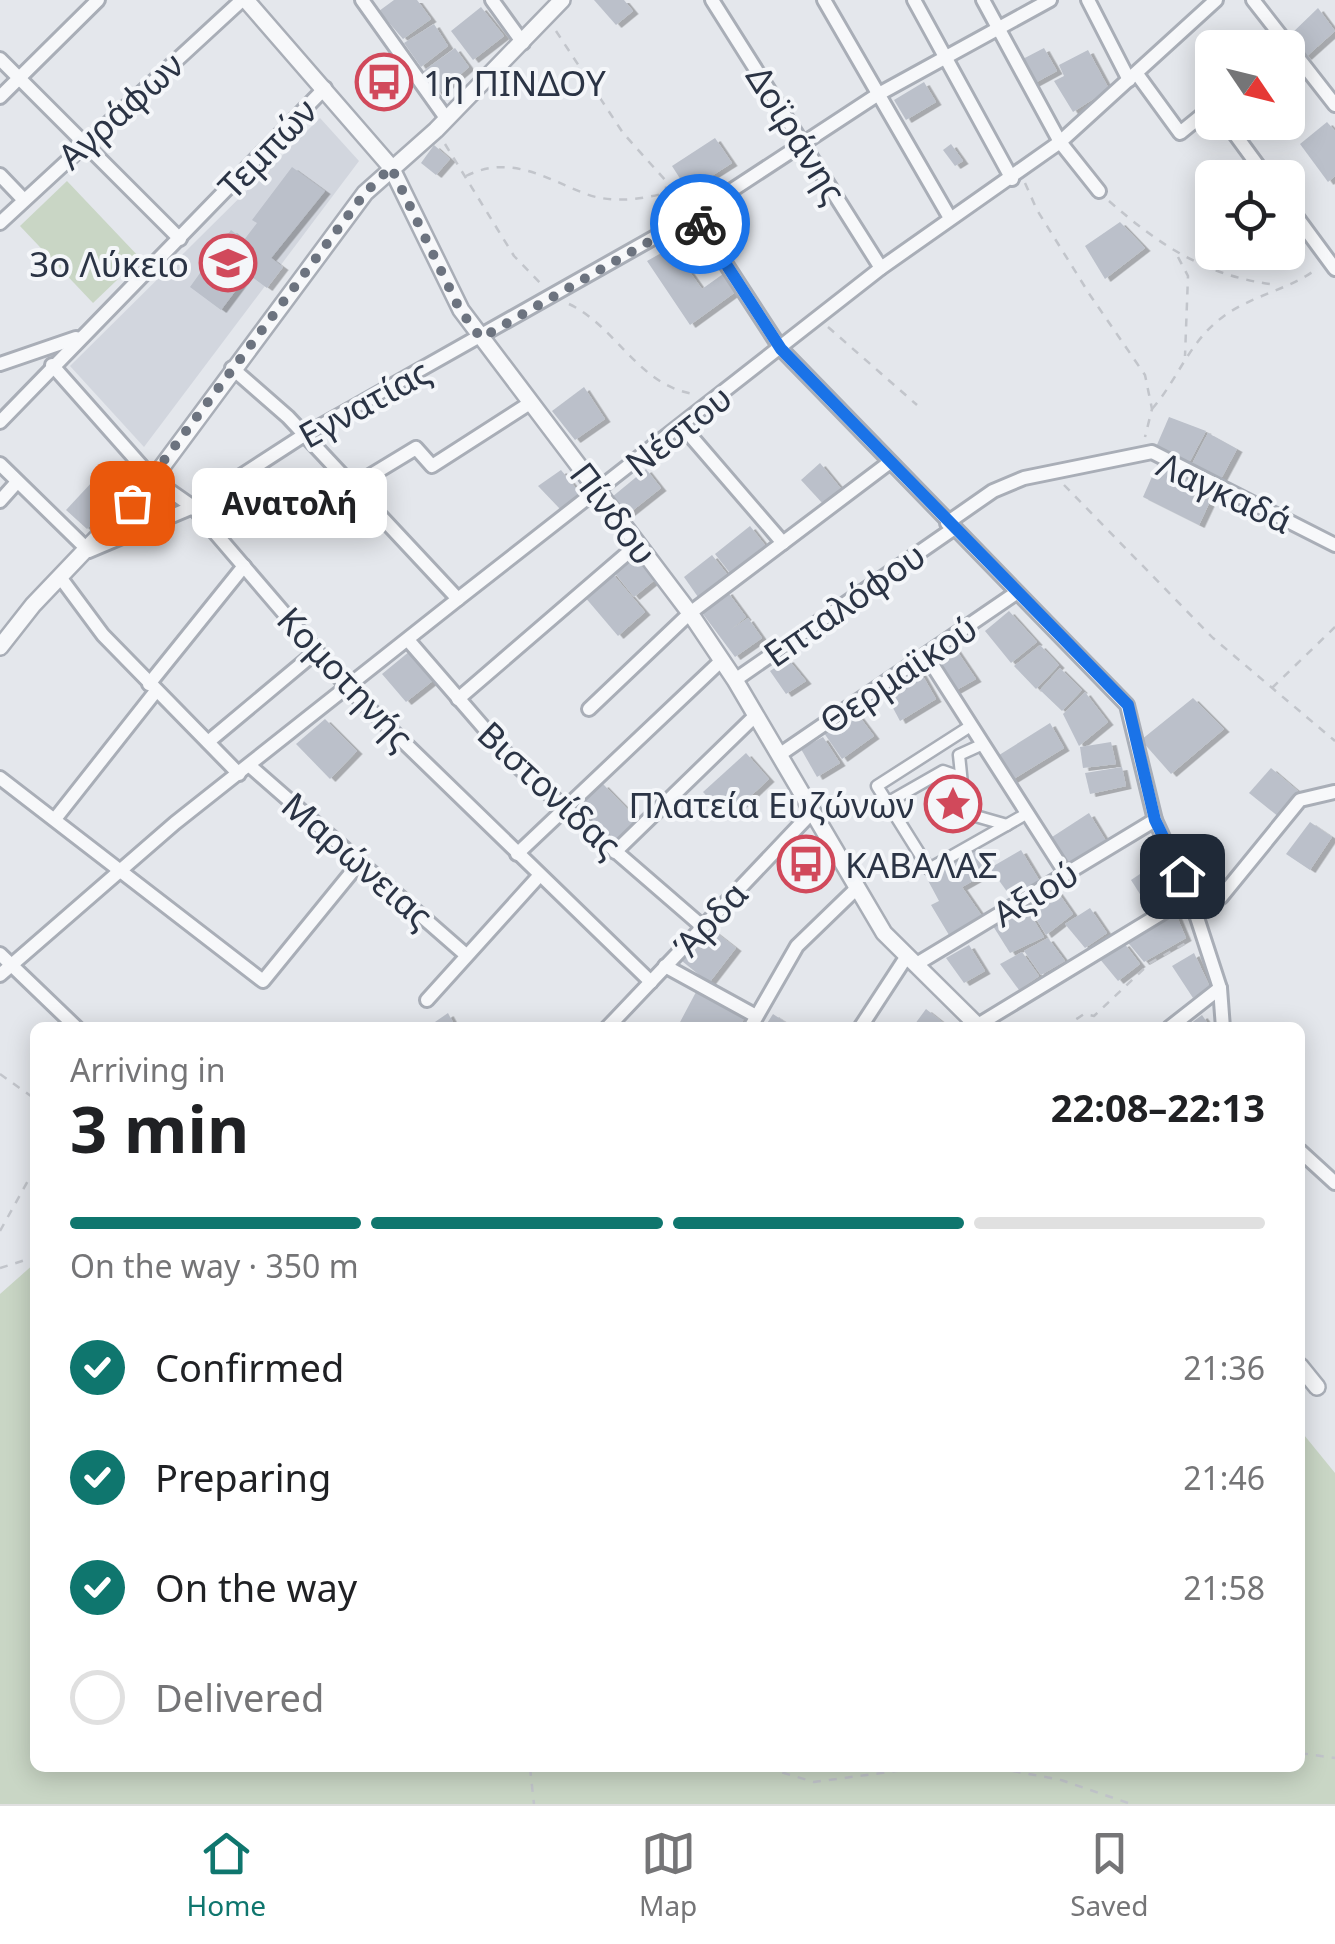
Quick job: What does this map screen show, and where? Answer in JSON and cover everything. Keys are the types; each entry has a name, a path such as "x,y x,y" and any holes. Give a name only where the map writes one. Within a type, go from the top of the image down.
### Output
{"street":[{"path":"0,97 98,0"},
{"name":"Πίνδου","path":"244,0 391,167 460,310 690,612 735,680 857,888 910,962 973,1022"},
{"name":"Αγράφων","path":"0,222 81,144 244,0"},
{"path":"362,0 441,124"},
{"path":"492,0 522,43"},
{"path":"0,647 153,479 365,193 441,124 562,0"},
{"name":"Δοϊράνης","path":"712,0 881,268"},
{"path":"824,0 950,218"},
{"path":"914,0 1016,176"},
{"path":"983,0 1060,142 1099,191"},
{"name":"Εγνατίας","path":"88,550 193,506 302,436 694,216 877,96 1050,0"},
{"path":"1088,0 1133,77 1175,129 1186,132 1195,123"},
{"name":"Νέστου","path":"0,975 244,770 458,599 683,427 881,268 1060,142 1216,0"},
{"path":"1253,0 1275,30"},
{"path":"0,58 81,144 180,239"},
{"path":"1305,69 1335,105"},
{"name":"Τεμπών","path":"0,422 325,88"},
{"path":"0,175 23,199"},
{"path":"694,216 781,349 1128,705 1155,820 1190,896 1220,988 1223,1022"},
{"path":"1305,226 1332,259"},
{"path":"0,364 84,336"},
{"name":"Κομοτηνής","path":"52,365 153,479 193,506 349,689 651,982"},
{"path":"232,368 288,417 350,488 458,599"},
{"path":"350,488 416,448 432,466 530,403"},
{"path":"683,427 782,543"},
{"name":"Λαγκαδά","path":"950,526 993,491 1050,473 1152,452 1335,545"},
{"path":"589,709 690,612 890,462"},
{"path":"0,464 88,550"},
{"path":"0,501 18,482"},
{"name":"Επταλόφου","path":"735,680 950,526"},
{"path":"458,699 638,544"},
{"path":"55,819 244,566"},
{"name":"Μαρώνειας","path":"60,577 103,635 208,742 360,862 466,955"},
{"name":"Θερμαϊκού","path":"779,754 1016,593"},
{"name":"Βιστονίδας","path":"408,640 517,766 703,927"},
{"path":"208,742 316,651"},
{"path":"926,655 1066,874"},
{"path":"518,854 722,660"},
{"path":"615,852 756,716"},
{"path":"969,727 877,786 929,869 1026,814"},
{"path":"981,745 959,755 965,813 1007,825"},
{"path":"888,802 944,771 960,777"},
{"path":"0,778 263,981 360,862"},
{"path":"1196,915 1221,897 1300,800 1334,792"},
{"name":"Άρδα","path":"613,1022 813,810"},
{"name":"Αξιού","path":"910,962 1155,820"},
{"path":"427,1000 540,876"},
{"path":"665,966 753,1022 797,946 857,888"},
{"path":"984,1022 1190,896"},
{"path":"0,954 71,1022"},
{"path":"865,1022 910,962"},
{"path":"1177,1022 1220,988"},
{"path":"1305,1157 1335,1183"},
{"path":"1305,1372 1317,1387"}],"path":[{"path":"546,17 623,134 666,180 666,193"},
{"path":"441,124 466,176 514,256 554,296 604,328 639,368 664,384 719,398"},
{"path":"466,176 481,169 538,170 590,195 626,199 666,193 694,216"},
{"path":"1016,176 1145,374 1152,409"},
{"path":"1099,191 1178,256 1248,282 1278,286"},
{"path":"1178,256 1188,276 1185,358"},
{"path":"1152,452 1143,433 1152,409 1192,344 1222,318 1332,259"},
{"path":"819,318 917,405"},
{"path":"1050,473 1213,638 1335,741"},
{"path":"1272,688 1335,627"},
{"path":"1072,1022 1084,1014 1094,1016 1150,963 1202,934"},
{"path":"0,1074 30,1092"},
{"path":"0,1231 30,1177"},
{"path":"0,1268 30,1259"},
{"path":"1305,1754 1335,1758"},
{"path":"530,1772 534,1804"},
{"path":"781,1772 814,1782 889,1772"},
{"path":"1018,1772 1061,1780 1131,1804"}],"shaded area":[{"name":"3ο Λύκειο","path":"320,118 359,161 144,447 70,366"}],"green space":[{"path":"67,181 140,258 93,303 20,226"},
{"path":"30,1267 30,1772 1305,1772 1305,1436 1335,1473 1335,1804 0,1804 0,1294"}],"building":[{"path":"394,0 417,0 431,19 403,39 379,11"},
{"path":"594,0 624,0 633,11 616,25"},
{"path":"481,7 504,36 473,60 451,31"},
{"path":"1318,8 1335,31 1306,57 1305,30 1295,30"},
{"path":"434,24 448,46 421,67 404,43"},
{"path":"455,48 469,67 438,94 422,72"},
{"path":"1044,48 1057,71 1033,84 1019,61"},
{"path":"1088,50 1109,89 1073,112 1054,81 1064,76 1059,65"},
{"path":"924,82 936,102 906,120 894,100"},
{"path":"1327,122 1335,131 1335,176 1328,182 1300,144"},
{"path":"715,138 732,163 688,191 672,166"},
{"path":"951,144 963,161 955,166 943,150"},
{"path":"434,145 450,159 436,175 421,163"},
{"path":"292,167 325,191 271,258 283,267 267,288 248,274 221,310 190,287 231,230 244,240 257,223 252,220"},
{"path":"1120,222 1145,248 1105,279 1085,246"},
{"path":"672,247 702,289 723,274 734,293 690,325 647,261"},
{"path":"584,387 605,419 575,440 552,411"},
{"path":"1169,417 1206,431 1189,463 1156,447"},
{"path":"1208,433 1237,449 1221,479 1192,464"},
{"path":"820,463 843,491 824,505 801,480"},
{"path":"1158,463 1214,493 1199,525 1143,497"},
{"path":"646,469 661,488 627,515 612,497"},
{"path":"561,470 580,493 560,509 538,486"},
{"path":"93,481 115,502 87,529 66,510"},
{"path":"750,526 765,545 730,573 715,554"},
{"path":"636,554 656,579 634,597 614,572"},
{"path":"712,555 727,574 698,597 684,577"},
{"path":"611,572 645,612 618,636 584,596"},
{"path":"727,591 746,617 729,631 748,618 762,638 735,657 700,610"},
{"path":"1009,611 1037,642 1011,663 985,631"},
{"path":"1040,645 1059,665 1036,689 1014,666"},
{"path":"955,648 976,679 953,692 936,663"},
{"path":"410,651 435,679 406,702 382,674"},
{"path":"788,659 806,681 786,694 770,671"},
{"path":"1060,668 1082,690 1062,711 1040,690"},
{"path":"920,671 936,699 900,721 885,693"},
{"path":"1085,692 1108,722 1079,746 1063,714"},
{"path":"1193,698 1224,729 1171,774 1141,740"},
{"path":"856,712 874,736 842,759 824,733"},
{"path":"325,719 357,751 330,779 296,744"},
{"path":"1050,723 1064,748 1012,780 996,757"},
{"path":"823,737 840,763 817,777 801,749"},
{"path":"1111,742 1116,764 1083,768 1080,747"},
{"path":"746,753 769,779 727,818 703,792"},
{"path":"1122,767 1126,786 1090,794 1085,773"},
{"path":"1271,768 1299,792 1279,817 1249,793"},
{"path":"603,784 637,819 612,844 577,808"},
{"path":"1089,813 1106,841 1067,865 1049,839"},
{"path":"1310,822 1332,837 1310,870 1286,854"},
{"path":"973,847 987,873 962,887 982,916 949,935 931,905 939,901 924,873"},
{"path":"1021,850 1041,883 1013,900 990,868"},
{"path":"1155,864 1170,897 1150,910 1131,880"},
{"path":"1057,891 1073,914 1046,935 1029,907"},
{"path":"1026,907 1044,937 1010,953 993,926"},
{"path":"1090,908 1107,933 1085,948 1065,924"},
{"path":"1175,912 1186,938 1144,962 1125,939"},
{"path":"709,927 736,948 709,983 682,961"},
{"path":"1048,938 1065,961 1041,975 1024,951"},
{"path":"1124,943 1140,964 1118,981 1099,958"},
{"path":"969,945 985,971 964,983 946,958"},
{"path":"1022,952 1039,976 1019,990 1000,964"},
{"path":"1194,953 1210,987 1193,998 1172,966"},
{"path":"696,992 744,1018 742,1022 680,1022"},
{"path":"926,1009 942,1022 916,1022"},
{"path":"448,1013 453,1022 435,1022"},
{"path":"773,1014 785,1022 768,1022"}],"way so far":[{"path":"132,503 365,193 391,167 411,201 460,310 481,338 694,216 700,224"}],"place":[{"name":"1η ΠΙΝΔΟΥ","path":"384,82"},
{"name":"3ο Λύκειο","path":"228,263"},
{"name":"Ανατολή","path":"132,503"},
{"name":"Πλατεία Ευζώνων","path":"953,804"},
{"name":"ΚΑΒΑΛΑΣ","path":"806,864"}],"route":[{"path":"700,224 781,349 1128,705 1140,772 1155,820 1182,876"}]}
